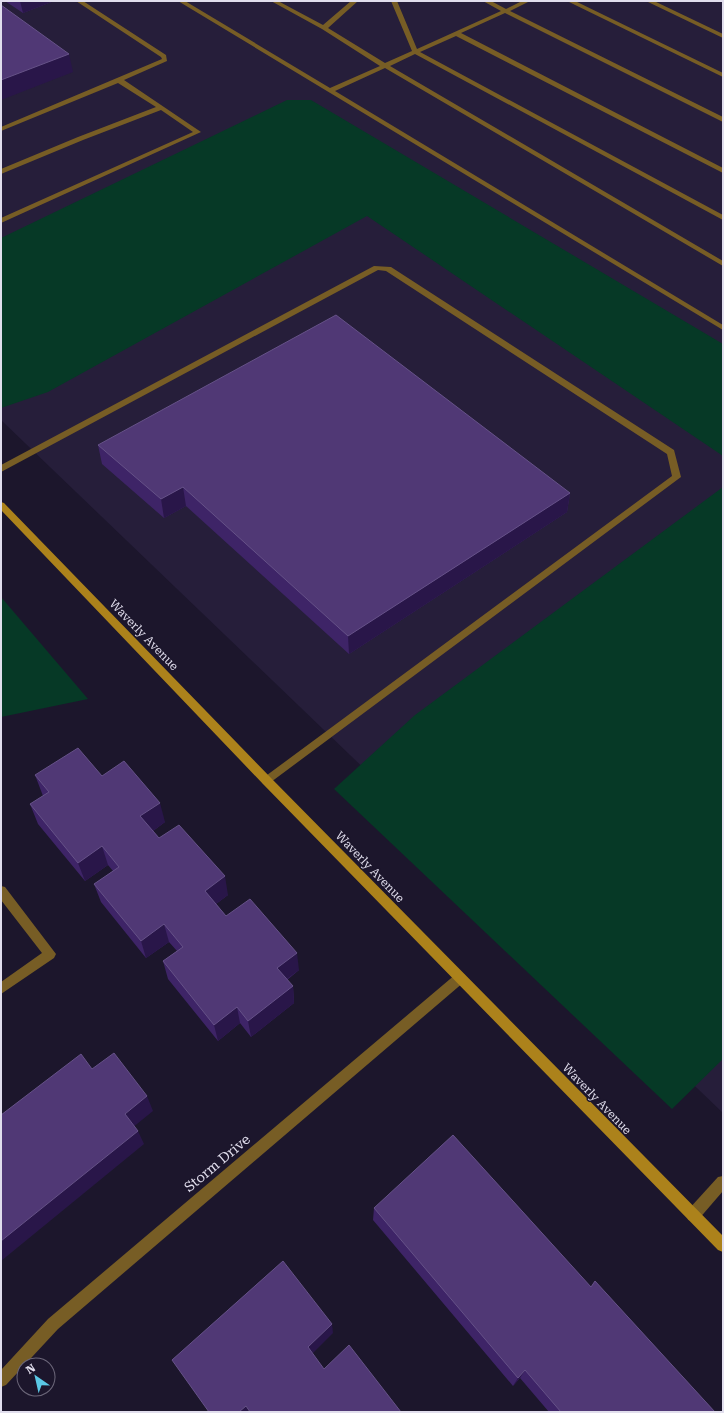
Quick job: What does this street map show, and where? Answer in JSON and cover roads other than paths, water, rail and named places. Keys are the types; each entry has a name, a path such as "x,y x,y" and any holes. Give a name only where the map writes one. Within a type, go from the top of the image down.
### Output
{"street":[{"path":"1,129 165,60 164,56 79,1"},
{"path":"181,1 723,328"},
{"path":"274,1 324,28 385,66 723,264"},
{"path":"324,28 355,1"},
{"path":"394,1 415,52 723,218"},
{"path":"486,1 723,120"},
{"path":"330,91 527,1"},
{"path":"570,1 723,75"},
{"path":"649,1 723,36"},
{"path":"456,33 723,171"},
{"path":"1,221 198,132 119,80"},
{"path":"1,172 125,120 161,108"},
{"path":"1,469 377,268 388,269 671,452 677,477 267,781"},
{"name":"Waverly Avenue","path":"1,505 267,781 723,1246"},
{"path":"1,891 50,954 1,989"},
{"name":"Storm Drive","path":"1,1380 53,1324 227,1174 460,978"},
{"path":"693,1215 723,1182"}]}
